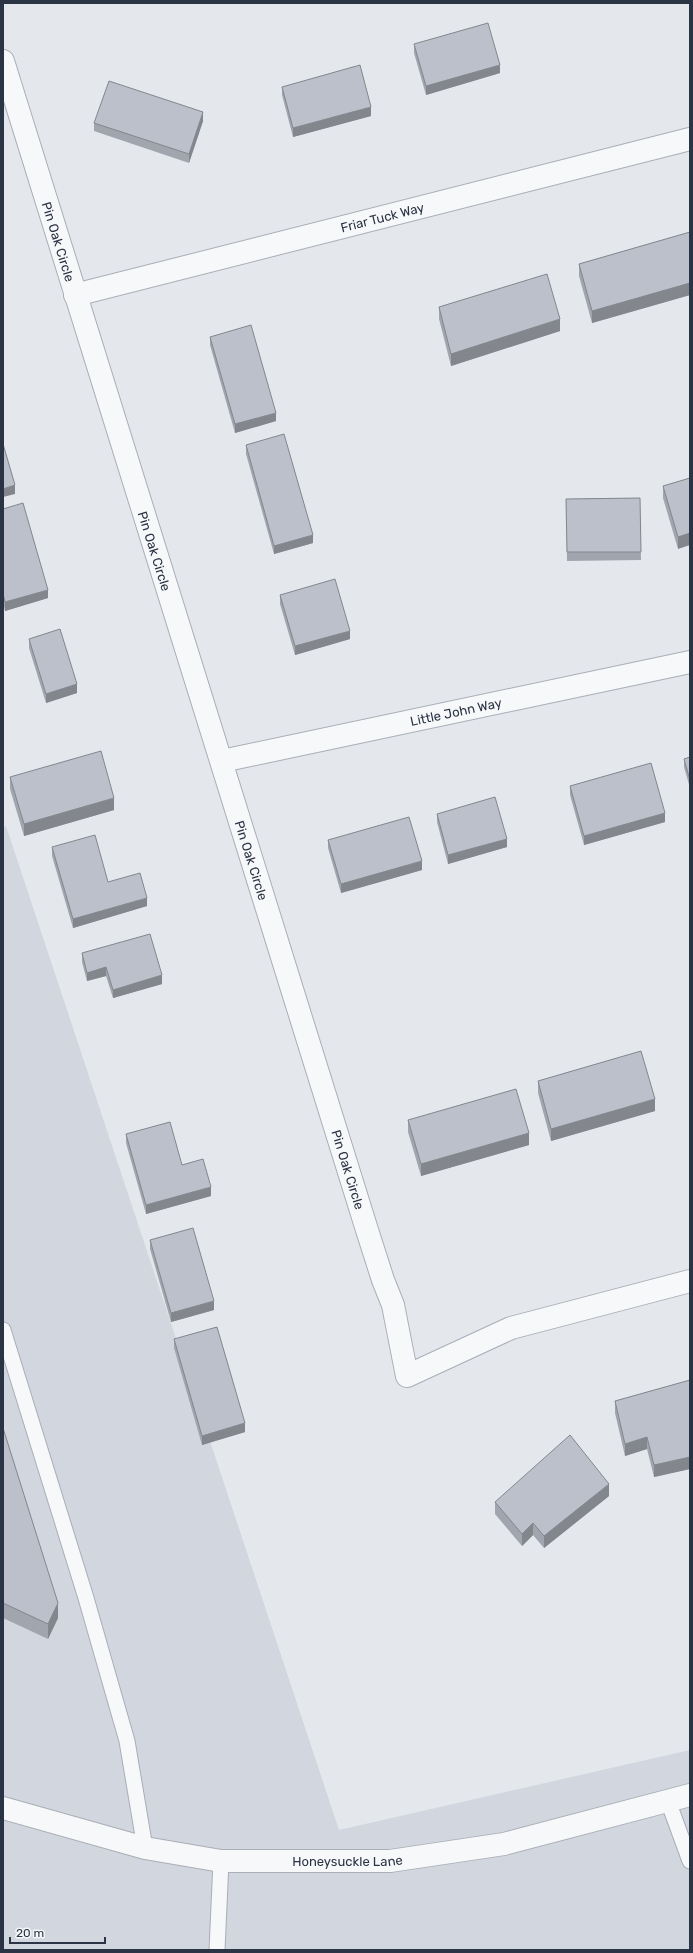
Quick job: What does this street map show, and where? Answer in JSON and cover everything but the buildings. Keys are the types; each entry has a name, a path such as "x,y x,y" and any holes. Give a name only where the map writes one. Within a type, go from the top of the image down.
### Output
{"street":[{"name":"Pin Oak Circle","path":"3,61 74,296 222,761 376,1259 393,1305 407,1376 511,1328 690,1281"},
{"name":"Friar Tuck Way","path":"74,296 690,139"},
{"name":"Little John Way","path":"222,761 690,662"},
{"name":"Honeysuckle Lane","path":"3,1808 145,1848 221,1861 390,1861 504,1844 690,1795"}],"lane":[{"path":"3,1330 86,1598 127,1742 145,1848"},
{"path":"668,1801 690,1861"},
{"path":"217,1950 221,1861"}],"shaded area":[{"path":"6,826 339,1830 690,1750 690,1950 3,1950 3,828"}]}
